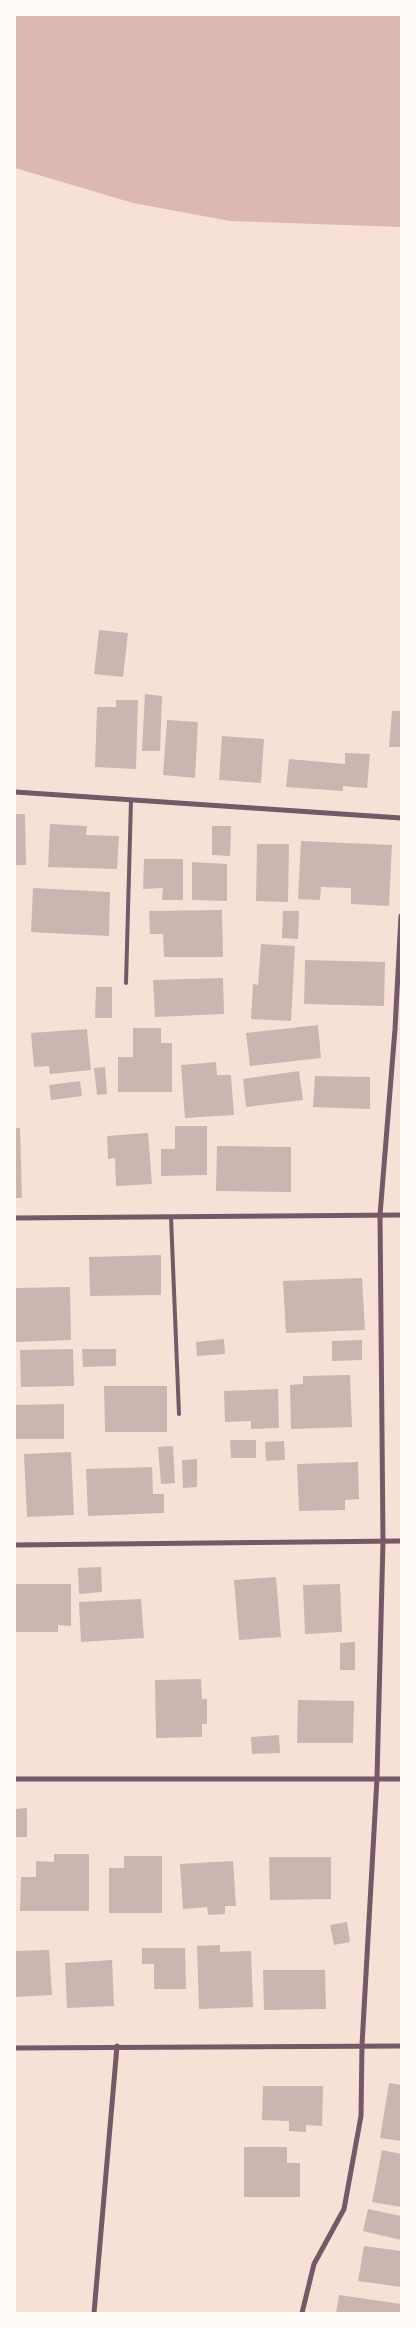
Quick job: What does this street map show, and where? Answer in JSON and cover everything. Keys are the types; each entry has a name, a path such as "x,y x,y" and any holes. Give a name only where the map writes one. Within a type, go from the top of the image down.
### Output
{"street":[{"path":"15,792 401,818"},
{"path":"302,2313 314,2264 344,2209 361,2116 362,2045 377,1778 383,1541 380,1215 398,1029 401,916"},
{"path":"15,1218 401,1215"},
{"path":"15,1545 401,1541"},
{"path":"15,1779 401,1779"},
{"path":"94,2313 117,2046"},
{"path":"15,2048 401,2046"}],"lane":[{"path":"126,983 131,800"},
{"path":"171,1216 179,1414"}],"shaded area":[{"path":"15,15 401,15 401,227 230,221 133,203 15,168"}],"building":[{"path":"99,630 128,633 123,677 94,674"},
{"path":"145,694 162,696 160,751 142,751"},
{"path":"116,700 138,700 136,769 95,767 97,707 116,707"},
{"path":"392,711 401,711 401,747 389,747"},
{"path":"167,720 198,722 195,778 163,775"},
{"path":"222,736 264,739 261,783 219,780"},
{"path":"345,753 370,754 367,788 343,786 343,791 286,787 289,759 345,764"},
{"path":"15,814 25,814 26,865 15,865"},
{"path":"50,824 87,826 86,835 119,836 117,869 48,867"},
{"path":"212,826 231,826 230,856 212,855"},
{"path":"301,841 392,845 389,906 351,904 351,888 321,887 320,900 298,899"},
{"path":"257,844 289,844 288,902 256,901"},
{"path":"144,859 183,859 183,900 162,900 163,888 143,889"},
{"path":"192,862 227,864 227,901 192,900"},
{"path":"33,888 110,892 109,936 31,932"},
{"path":"222,910 223,957 164,957 163,934 150,934 149,911"},
{"path":"283,911 299,911 298,939 282,938"},
{"path":"261,944 295,946 291,1021 251,1019 253,984 258,985"},
{"path":"305,960 385,962 384,1006 304,1004"},
{"path":"223,978 224,1014 155,1017 153,980"},
{"path":"96,987 112,987 112,1018 95,1018"},
{"path":"318,1025 321,1058 250,1066 246,1033"},
{"path":"133,1028 161,1028 161,1043 172,1043 172,1092 118,1092 118,1057 133,1057"},
{"path":"87,1029 91,1070 50,1074 49,1066 34,1067 31,1033"},
{"path":"216,1062 217,1075 231,1075 234,1115 185,1118 181,1065"},
{"path":"105,1067 107,1094 97,1095 94,1068"},
{"path":"299,1071 303,1100 246,1107 243,1079"},
{"path":"315,1076 370,1077 370,1109 313,1107"},
{"path":"80,1081 82,1096 51,1100 49,1085"},
{"path":"175,1126 207,1126 207,1175 161,1176 161,1149 175,1149"},
{"path":"15,1128 20,1128 22,1198 15,1198"},
{"path":"148,1133 152,1184 116,1186 115,1158 108,1159 107,1136"},
{"path":"217,1146 291,1147 291,1192 216,1191"},
{"path":"161,1255 161,1295 90,1296 89,1257"},
{"path":"362,1278 365,1330 286,1333 283,1281"},
{"path":"70,1287 71,1340 15,1342 15,1288"},
{"path":"224,1339 225,1354 197,1356 196,1342"},
{"path":"362,1340 362,1360 332,1361 332,1341"},
{"path":"73,1349 74,1386 21,1387 20,1350"},
{"path":"82,1349 116,1349 116,1366 83,1367"},
{"path":"350,1375 352,1427 291,1429 290,1385 303,1384 303,1376"},
{"path":"104,1386 167,1386 167,1432 105,1432"},
{"path":"278,1389 279,1428 251,1429 251,1421 225,1422 224,1391"},
{"path":"64,1404 64,1439 15,1439 15,1405"},
{"path":"230,1440 256,1440 256,1458 231,1458"},
{"path":"284,1441 285,1460 266,1461 265,1442"},
{"path":"173,1446 175,1483 161,1484 158,1447"},
{"path":"71,1452 74,1515 27,1517 24,1454"},
{"path":"197,1459 197,1487 183,1488 182,1460"},
{"path":"358,1462 359,1499 345,1500 345,1510 299,1511 297,1464"},
{"path":"152,1467 153,1494 164,1494 164,1513 88,1516 86,1469"},
{"path":"101,1567 102,1592 79,1594 78,1568"},
{"path":"276,1577 281,1637 239,1640 234,1580"},
{"path":"15,1584 71,1584 71,1626 58,1625 58,1632 15,1632"},
{"path":"340,1584 342,1632 305,1634 303,1585"},
{"path":"141,1599 144,1638 81,1642 79,1602"},
{"path":"355,1642 355,1670 340,1670 340,1643"},
{"path":"201,1679 202,1699 207,1699 207,1724 202,1724 202,1737 156,1738 155,1680"},
{"path":"298,1700 354,1701 353,1743 297,1743"},
{"path":"279,1735 280,1753 252,1754 251,1737"},
{"path":"27,1808 27,1837 15,1837 15,1809"},
{"path":"54,1854 89,1854 89,1911 20,1911 21,1877 36,1877 36,1861 54,1862"},
{"path":"124,1856 162,1856 162,1913 109,1913 109,1868 124,1868"},
{"path":"269,1857 331,1857 331,1899 270,1900"},
{"path":"233,1861 236,1906 225,1906 225,1914 208,1915 207,1907 183,1909 180,1864"},
{"path":"347,1922 350,1942 334,1945 330,1925"},
{"path":"220,1945 220,1952 251,1951 253,2007 199,2009 197,1946"},
{"path":"142,1948 185,1948 186,1989 154,1989 154,1964 142,1964"},
{"path":"49,1950 52,1995 15,1997 15,1951"},
{"path":"112,1960 114,2006 67,2008 65,1963"},
{"path":"263,1970 325,1970 326,2009 264,2010"},
{"path":"389,2083 401,2085 401,2141 380,2138"},
{"path":"263,2086 323,2086 322,2126 306,2125 306,2132 289,2131 289,2121 262,2120"},
{"path":"244,2147 287,2147 287,2163 300,2163 300,2197 244,2197"},
{"path":"382,2150 401,2154 401,2207 372,2202"},
{"path":"368,2209 401,2216 401,2240 363,2231"},
{"path":"364,2246 401,2251 401,2287 358,2281"},
{"path":"339,2295 401,2304 401,2313 336,2313"}]}
